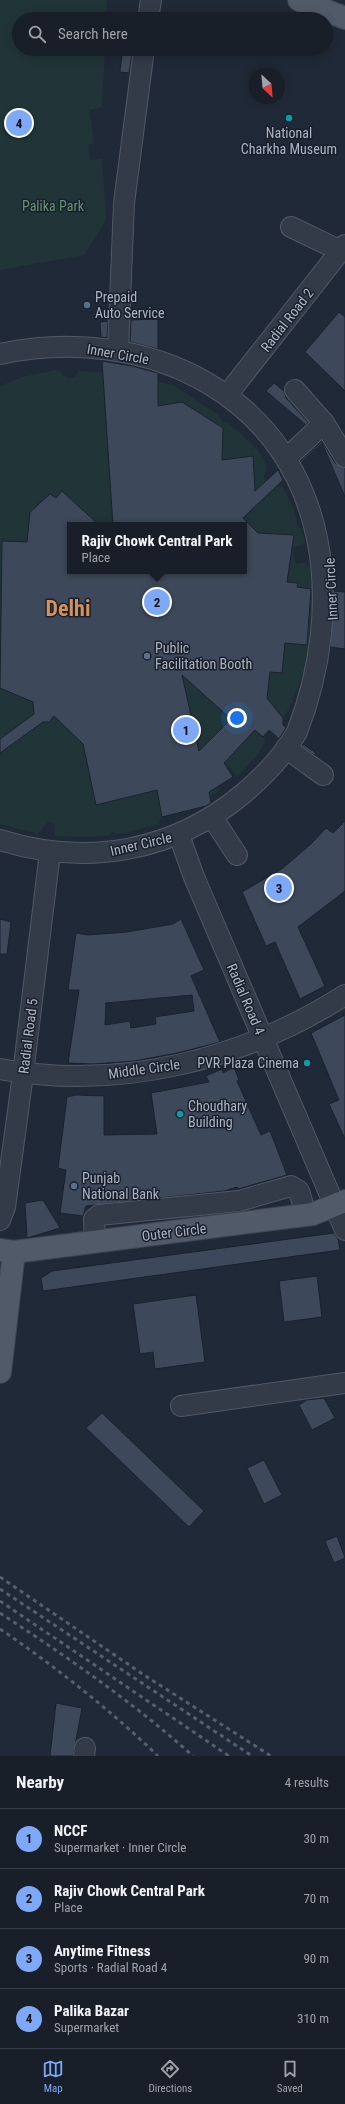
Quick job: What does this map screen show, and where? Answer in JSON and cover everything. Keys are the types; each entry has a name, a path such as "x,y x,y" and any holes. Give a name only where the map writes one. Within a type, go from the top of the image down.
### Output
{"main road":[{"path":"299,0 330,12"},
{"path":"333,13 345,18"},
{"name":"Outer Circle","path":"7,1251 96,1242 306,1215 340,1204"},
{"path":"0,1372 7,1251"}],"street":[{"path":"149,12 151,0"},
{"path":"118,351 124,203 143,56"},
{"path":"291,227 343,248"},
{"name":"Radial Road 2","path":"227,395 343,248"},
{"name":"Inner Circle","path":"0,354 25,348 66,346 118,351 150,358 193,374 227,395 250,412 271,433 289,456 308,488 322,521 336,577 334,593 336,630 320,685 298,731 286,748 256,783 231,804 212,817 179,835 128,849 76,854 50,852 0,840"},
{"path":"295,390 324,423 345,457"},
{"path":"289,456 324,423"},
{"path":"286,748 323,775"},
{"path":"212,817 237,855"},
{"name":"Radial Road 4","path":"179,835 194,877 263,1039 340,1204 345,1230"},
{"name":"Radial Road 5","path":"0,1220 5,1207 50,852"},
{"name":"Middle Circle","path":"0,1069 23,1074 78,1076 144,1072 208,1058 263,1039 298,1023 345,995"},
{"path":"96,1242 94,1219 98,1215 239,1201 291,1186 299,1191 306,1215"},
{"path":"217,1203 221,1226"},
{"path":"181,1406 345,1383"}],"green space":[{"name":"Palika Park","path":"0,0 107,0 106,12 12,12 12,56 105,56 102,107 89,110 94,143 88,145 90,160 102,159 106,220 84,255 0,270"},
{"path":"55,370 59,371 67,378 74,378 78,371 110,373 173,385 218,415 223,423 226,422 253,445 265,461 266,469 264,477 270,484 283,487 294,510 298,527 301,528 305,541 302,545 293,548 296,564 305,562 311,567 313,616 309,648 301,679 286,714 280,720 264,729 265,742 259,753 237,777 229,766 212,779 220,790 184,813 175,807 163,810 159,824 121,834 111,832 108,836 83,837 55,836 55,824 48,822 38,834 0,824 0,386 22,377"}],"building":[{"path":"122,56 132,56 129,73 120,72"},
{"path":"339,312 345,317 345,391 305,352"},
{"path":"158,319 158,349 130,342 131,320"},
{"path":"108,321 107,338 101,337 100,322"},
{"path":"102,361 132,366 158,373 158,406 182,402 223,428 222,460 253,456 255,491 278,470 283,480 243,518 247,522 113,522"},
{"path":"274,383 284,391 286,398 308,422 306,425 266,391"},
{"path":"322,441 335,463 345,468 345,497 322,443 301,463 300,462"},
{"path":"62,491 96,522 67,522 67,574 247,574 247,522 258,533 294,535 287,582 298,583 297,587 311,589 307,645 285,643 282,673 270,672 267,698 283,718 283,725 286,728 279,739 269,730 263,737 255,730 224,763 233,777 209,792 211,803 206,806 162,817 157,790 96,805 83,744 54,716 49,722 43,722 0,753 0,739 34,714 33,702 0,688 2,541 27,542 30,512 50,494 56,498","holes":["182,675 231,719 199,751"]},
{"path":"334,591 345,592 345,649 330,647"},
{"path":"303,744 316,753 314,755 302,746"},
{"path":"345,821 345,891 298,927 325,986 300,999 275,942 266,946 242,892 283,868 311,844 326,828 333,833"},
{"path":"0,919 11,922 7,954 0,954"},
{"path":"181,919 204,970 191,976 220,1042 177,1053 134,1061 93,1064 68,1063 79,990 68,990 76,933 88,935 127,932 173,924","holes":["192,995 194,1011 155,1017 156,1024 131,1028 130,1021 105,1025 106,1003"]},
{"path":"345,1015 345,1139 329,1104 339,1100 311,1033"},
{"path":"234,1067 239,1080 237,1081 261,1135 270,1131 287,1175 238,1189 237,1187 224,1191 86,1206 83,1216 60,1213 66,1170 58,1168 67,1097 76,1095 104,1096 104,1135 157,1134 151,1093 209,1082 206,1076 222,1069 223,1073"},
{"path":"43,1200 60,1228 27,1238 25,1203"},
{"path":"334,1233 338,1239 340,1250 43,1291 41,1278 52,1271"},
{"path":"317,1276 322,1317 284,1322 279,1281"},
{"path":"196,1295 205,1362 155,1369 153,1352 140,1354 133,1304"},
{"path":"324,1398 335,1418 312,1430 299,1405 307,1400"},
{"path":"102,1413 204,1511 189,1527 86,1428"},
{"path":"264,1460 282,1495 264,1504 247,1468"},
{"path":"337,1536 345,1558 334,1563 325,1541"},
{"path":"56,1703 82,1708 73,1756 50,1756"}],"railway":[{"path":"0,1577 144,1675 271,1756"},
{"path":"0,1589 252,1756"},
{"path":"0,1601 229,1756"},
{"path":"0,1613 99,1681 147,1717 193,1756"},
{"path":"0,1629 82,1689 158,1756"}],"place":[{"name":"National Charkha Museum","path":"289,118"},
{"name":"Palika Bazar","path":"19,123"},
{"name":"Prepaid Auto Service","path":"87,305"},
{"name":"Rajiv Chowk Central Park","path":"157,602"},
{"name":"Public Facilitation Booth","path":"147,656"},
{"name":"NCCF","path":"186,730"},
{"name":"Anytime Fitness","path":"279,888"},
{"name":"PVR Plaza Cinema","path":"307,1063"},
{"name":"Choudhary Building","path":"180,1114"},
{"name":"Punjab National Bank","path":"74,1186"}],"district":[{"name":"Delhi","path":"68,608"}]}
